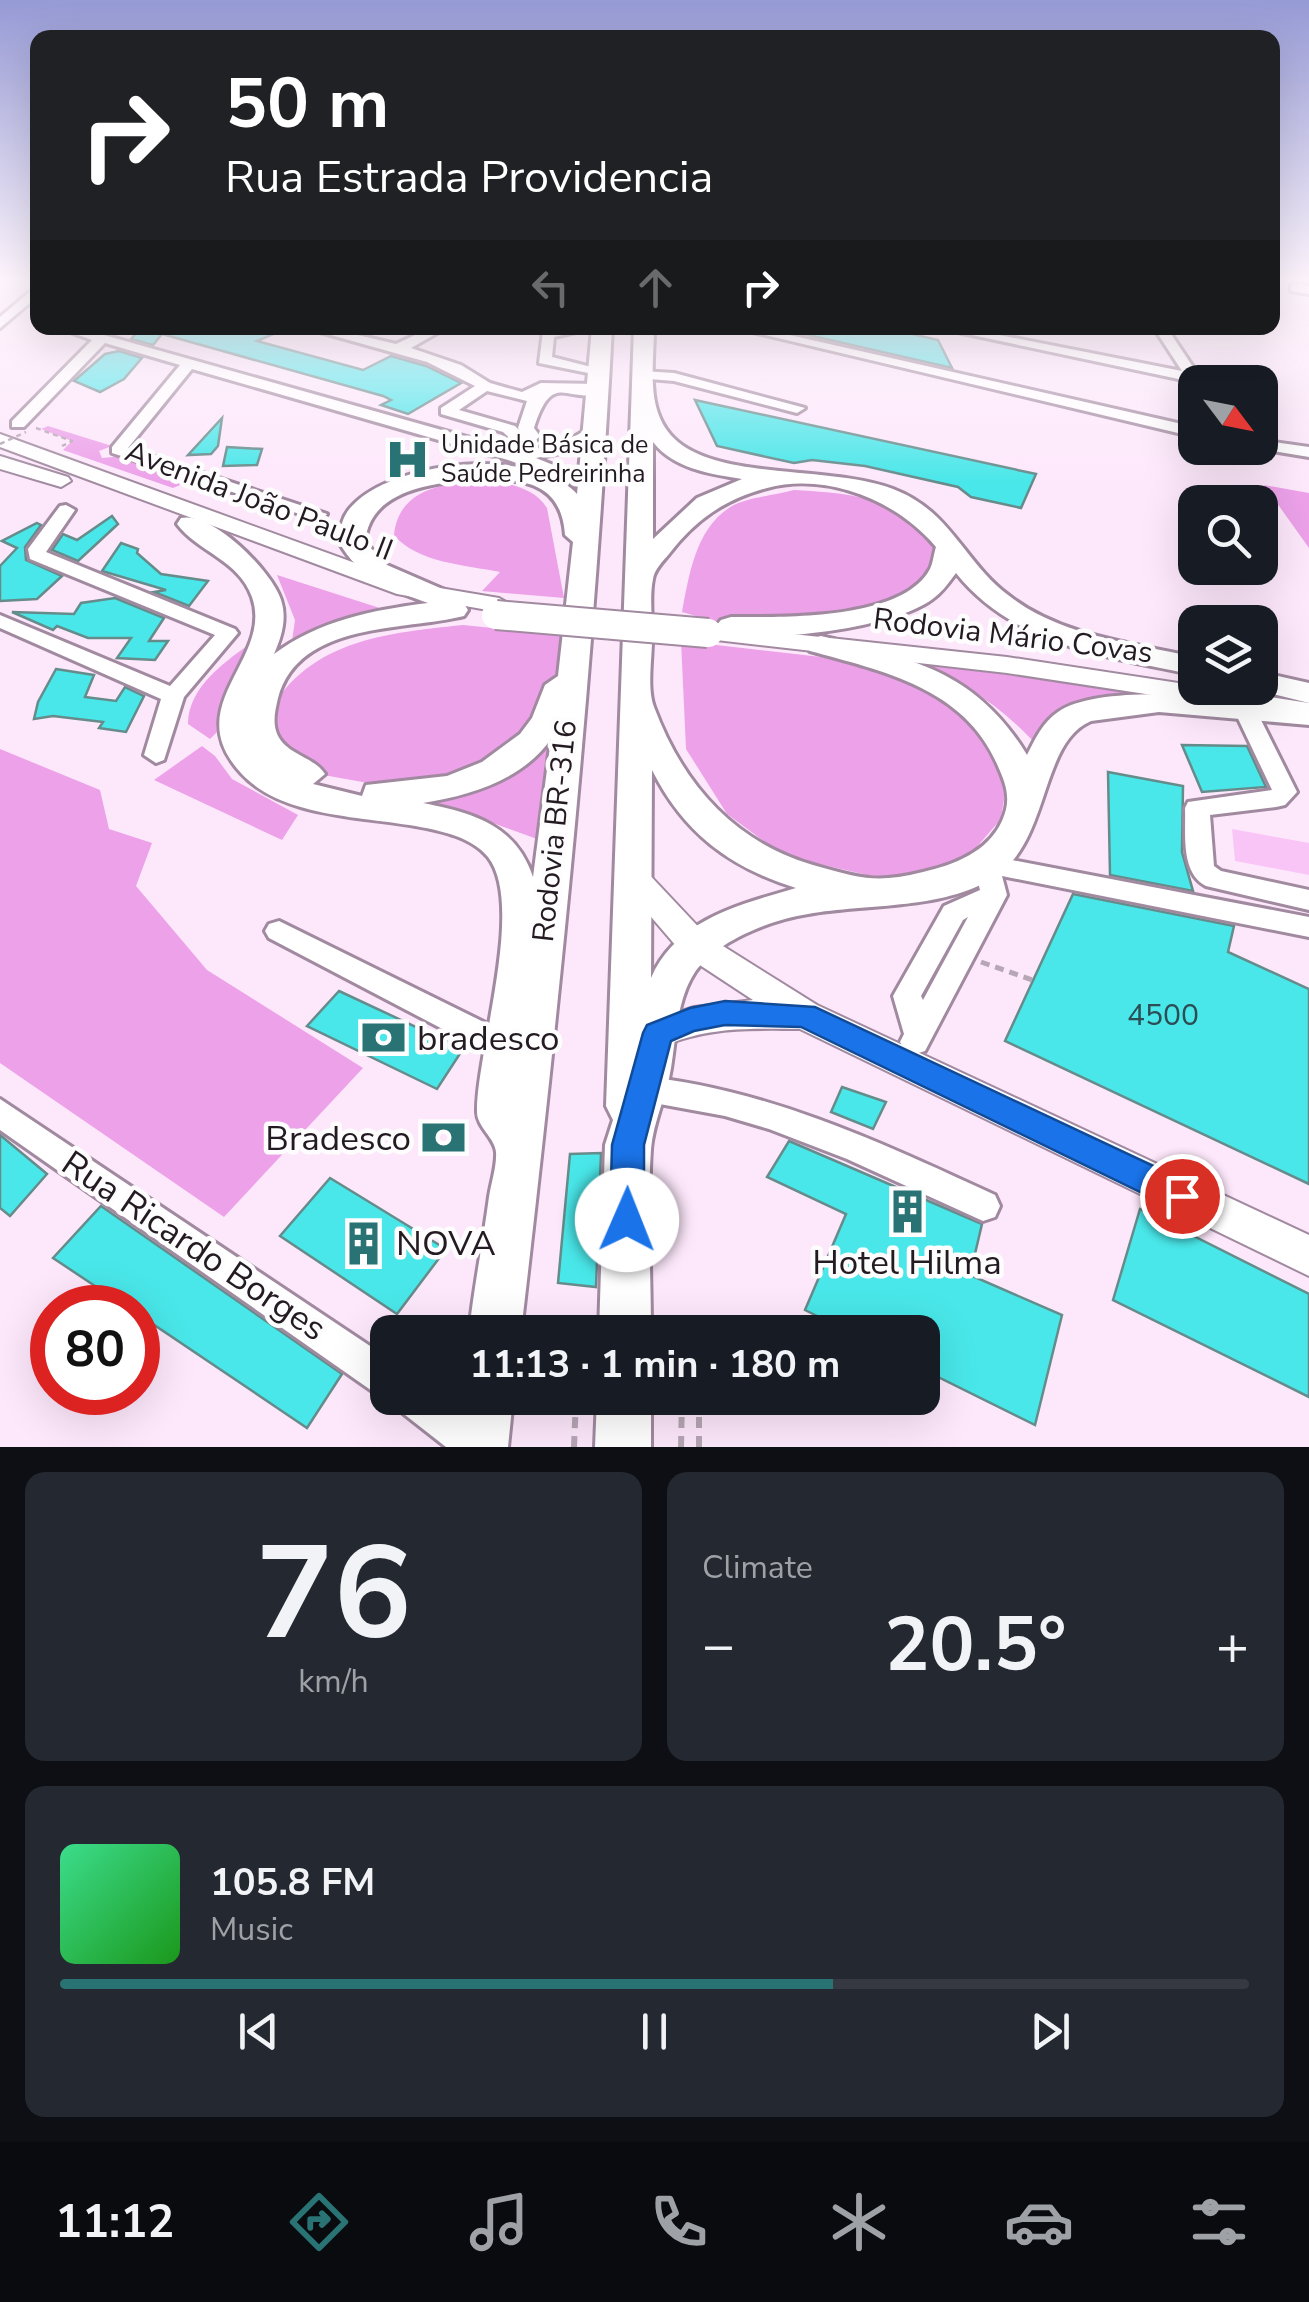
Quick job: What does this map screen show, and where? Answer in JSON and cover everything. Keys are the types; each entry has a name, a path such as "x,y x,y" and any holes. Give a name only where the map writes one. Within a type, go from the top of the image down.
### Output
{"highway":[{"name":"Rodovia BR-316","path":"497,1315 520,1147 584,564 598,381 593,349"},
{"path":"625,1315 628,1145 637,1088 633,696 643,349"},
{"path":"642,391 663,440 690,459 884,493 922,515 950,543 975,580 1017,615 1064,633 1178,662"},
{"path":"446,603 366,564 352,542 360,511 390,490 424,479 496,472 548,483 574,506 584,564"},
{"path":"637,578 693,510 748,484 796,476"},
{"path":"190,524 250,568 270,610 272,624 265,647 235,699 233,711 236,736 248,762 289,787 317,798 461,824 490,838 509,859 520,911 499,1115 520,1147"},
{"path":"716,628 827,622 906,603 942,576 950,562 950,543"},
{"path":"446,603 340,628 284,662 262,691 259,732 274,754 286,764 342,788 411,795 452,787 492,771 521,752 546,723 575,648"},
{"path":"822,646 918,673 980,710 1014,758 1026,790"},
{"path":"1278,694 1309,696"},
{"path":"633,696 680,794 706,828 768,864 864,892"},
{"path":"637,1088 658,1033 660,1002 668,982 695,945 737,922 802,900 907,890 950,880 990,880 1024,811 1026,790 1053,736 1070,718 1085,712 1178,700"},
{"path":"1278,703 1309,713"},
{"path":"479,1447 484,1415"},
{"path":"623,1447 624,1415"}],"main road":[{"name":"Avenida João Paulo II","path":"0,442 446,603"},
{"name":"Avenida João Paulo II","path":"0,462 396,596 498,610 716,628"},
{"name":"Rodovia Mário Covas","path":"716,628 822,646 1007,665 1309,713"},
{"name":"Rodovia Mário Covas","path":"716,628 1008,656 1178,681"},
{"path":"632,876 695,945 804,1015 911,1048 1309,1256"},
{"path":"658,1033 690,1020 725,1013 804,1015"}],"street":[{"path":"22,428 93,349"},
{"path":"141,349 514,456 589,483"},
{"path":"390,349 467,371 485,386 530,398 551,389 598,381"},
{"path":"546,349 544,360 598,381"},
{"path":"832,349 1178,428"},
{"path":"1044,349 1178,376"},
{"path":"190,362 118,450 318,514"},
{"path":"485,386 446,411 509,429 525,440 532,436 526,428 530,398"},
{"path":"642,391 710,386 797,408"},
{"path":"514,456 550,452 592,433"},
{"path":"1278,448 1309,452"},
{"path":"66,510 37,549 37,555 226,630 228,636 173,696 156,755"},
{"path":"0,621 173,696"},
{"path":"1248,705 1285,792 1276,799 1197,808 1202,866 1205,874 1215,879 1309,900"},
{"path":"911,1048 907,996 953,913 990,880 1309,927"},
{"path":"279,931 507,1048"},
{"path":"637,1088 716,1097 890,1162 982,1206"},
{"name":"Rua Ricardo Borges","path":"0,1113 370,1368"},
{"path":"436,1415 479,1447"}],"path":[{"path":"0,442 22,428"},
{"path":"574,1447 575,1415"},
{"path":"682,1415 682,1447"},
{"path":"698,1415 699,1447"}],"shaded area":[{"path":"48,426 112,446 99,451 102,458 124,456 192,480 173,488 63,450 72,441 41,429"},
{"path":"491,480 530,492 547,508 564,598 482,591 500,572 429,557 415,552 394,535 398,518 416,496 444,486"},
{"path":"1278,487 1309,493 1309,548 1278,505"},
{"path":"794,490 854,496 901,511 939,531 940,561 902,597 852,611 731,626 682,612 696,553 720,515 739,503"},
{"path":"277,575 386,610 291,648 295,620"},
{"path":"463,625 561,635 563,660 538,718 486,766 396,788 329,776 294,761 259,732 275,702 318,661 371,639"},
{"path":"258,638 230,689 220,729 210,739 188,724 195,697 212,674"},
{"path":"681,641 848,660 951,696 990,746 1006,786 1001,819 962,864 885,879 784,856 727,814 686,749"},
{"path":"911,663 1173,695 1081,709 1037,745 980,696"},
{"path":"549,740 537,839 479,818 406,800"},
{"path":"202,746 232,779 298,815 282,840 154,780"},
{"path":"0,749 100,790 109,829 152,843 136,886 207,970 363,1068 224,1217 0,1063"},
{"path":"1232,829 1309,843 1309,875 1235,861"}],"building":[{"path":"214,349 285,349 363,370 391,356 426,366 461,383 408,414 381,405 391,400"},
{"path":"867,349 942,349 952,368"},
{"path":"119,351 142,358 124,379 100,392 74,381 105,354"},
{"path":"695,400 1036,474 1021,508 971,497 958,487 865,466 812,460 794,463 717,446"},
{"path":"222,418 218,446 211,454 188,455"},
{"path":"227,447 262,449 257,465 223,466"},
{"path":"112,516 118,524 78,561 52,550 63,534 77,540"},
{"path":"37,523 41,525 25,547 26,560 62,576 37,599 0,601 0,566 17,548 2,541"},
{"path":"121,543 138,549 137,553 161,574 208,581 189,606 154,592 166,590 102,571"},
{"path":"115,598 164,618 149,641 168,641 155,660 117,658 131,638 88,638 57,626 53,630 12,612 74,614 81,603"},
{"path":"56,669 94,675 85,697 116,701 125,687 144,696 126,732 99,728 103,722 53,716 34,719 38,702"},
{"path":"1182,745 1247,746 1266,787 1202,792"},
{"path":"1108,772 1183,786 1182,852 1193,891 1110,875"},
{"path":"1073,894 1234,926 1228,952 1309,989 1309,1184 1005,1041"},
{"name":"bradesco","path":"339,991 463,1049 437,1089 307,1026"},
{"path":"842,1087 886,1102 873,1129 831,1112"},
{"path":"0,1135 47,1174 10,1216 0,1208"},
{"path":"789,1141 982,1224 970,1275 1062,1315 1035,1425 940,1378 940,1315 815,1315 805,1310 846,1214 767,1177"},
{"path":"601,1153 596,1287 558,1283 570,1154"},
{"name":"NOVA","path":"330,1178 446,1249 397,1314 280,1236"},
{"path":"101,1206 342,1374 307,1428 160,1329 160,1285 94,1285 53,1258"},
{"path":"1140,1209 1309,1294 1309,1397 1113,1300"}],"place":[{"name":"Unidade Básica de Saúde Pedreirinha","path":"408,459"},
{"name":"bradesco","path":"384,1038"},
{"name":"Bradesco","path":"444,1138"},
{"name":"Hotel Hilma","path":"907,1212"},
{"name":"NOVA","path":"363,1243"}],"route":[{"path":"627,1220 628,1145 658,1033 690,1020 725,1013 804,1015 1182,1196"}]}
